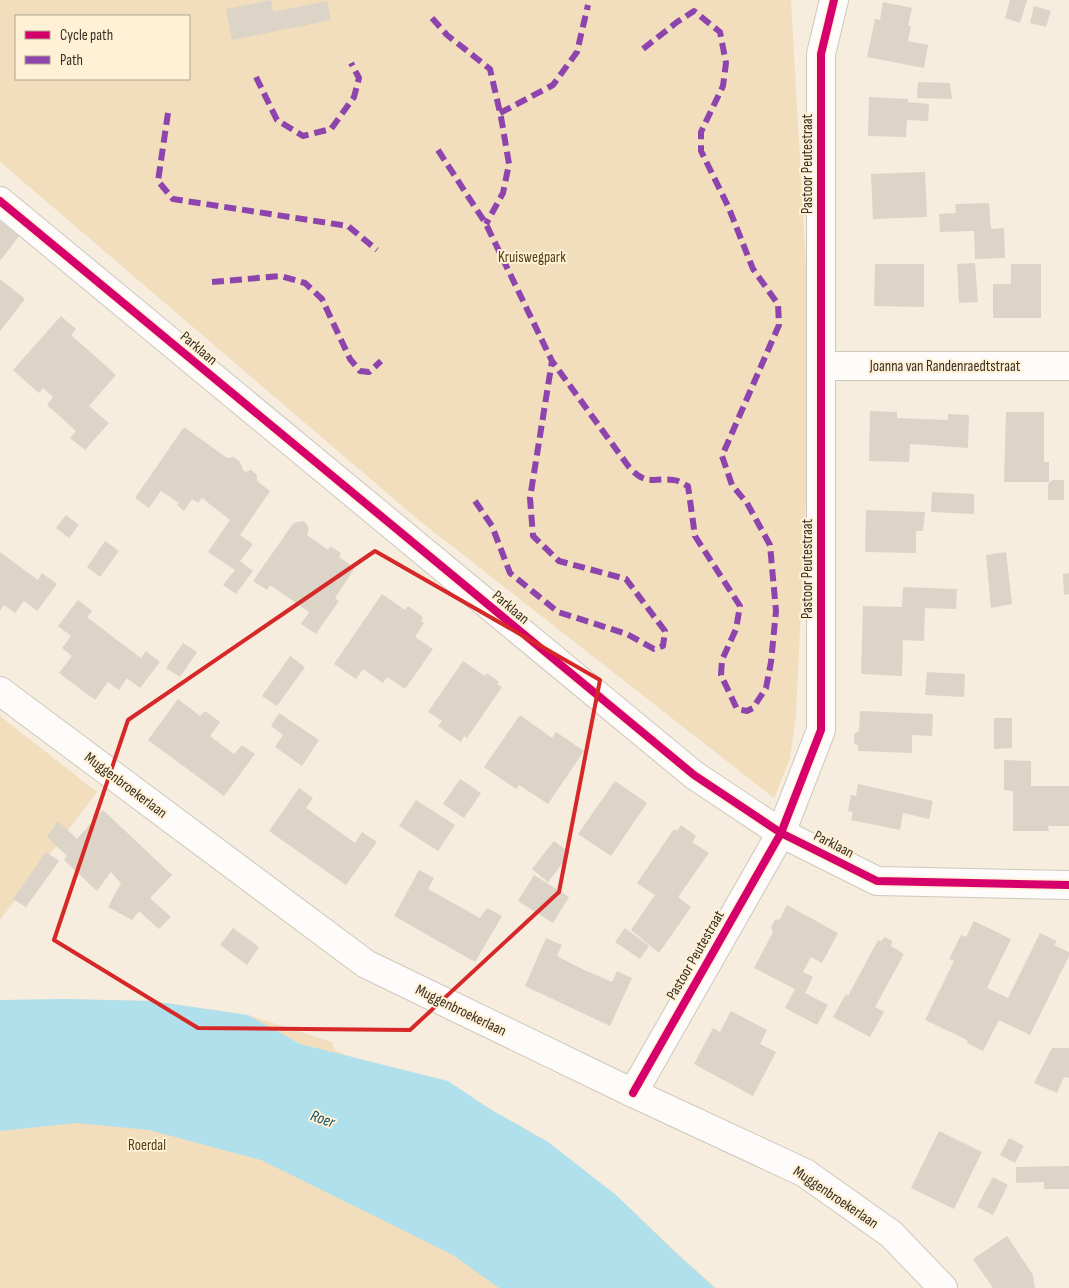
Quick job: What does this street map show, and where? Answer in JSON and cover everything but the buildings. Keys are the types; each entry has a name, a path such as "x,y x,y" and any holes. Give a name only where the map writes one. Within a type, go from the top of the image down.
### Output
{"street":[{"name":"Pastoor Peutestraat","path":"633,1093 781,833 821,730 821,54 834,0"},
{"name":"Parklaan","path":"0,201 694,775 781,833 877,881 1069,885"},
{"name":"Joanna van Randenraedtstraat","path":"822,366 1069,366"},
{"name":"Muggenbroekerlaan","path":"0,691 366,964 804,1173 891,1234 943,1288"}],"highlighted area":[{"path":"375,551 600,680 559,892 410,1030 198,1028 54,940 128,720"}],"green space":[{"name":"Kruiswegpark","path":"0,0 791,0 812,372 796,715 790,759 774,798 421,522 0,162"},
{"path":"0,716 97,792 0,920"},
{"name":"Roerdal","path":"65,999 152,1001 248,1015 332,1042 334,1049 343,1054 429,1080 490,1109 531,1132 616,1195 716,1288 0,1288 0,1009"}],"water":[{"name":"Roerdal","path":"0,1000 151,1001 248,1015 300,1044 448,1081 490,1109 548,1142 616,1195 715,1288 499,1288 453,1255 261,1160 149,1130 76,1123 0,1131"}],"marked path":[{"path":"500,113 553,85 577,52 588,5"},
{"path":"438,150 486,224 552,361 629,467 645,479 675,480 688,486 695,536 740,606 736,629 722,660 721,675 737,709 747,711 753,708 766,688 771,662 776,611 770,545 747,503 732,485 722,456 779,325 778,304 753,269 728,206 701,151 701,132 723,86 726,63 720,32 694,11 643,49"},
{"path":"432,18 447,35 490,69 509,164 503,193 486,224"},
{"path":"256,77 277,120 303,136 331,129 354,97 359,78 351,63"},
{"path":"168,113 158,181 173,199 348,226 377,250"},
{"path":"212,282 281,276 305,283 322,299 350,359 360,371 369,372 381,361"},
{"path":"475,501 492,526 510,573 558,612 627,634 654,649 663,646 665,631 626,579 559,561 533,536 530,498 552,361"}],"cycle path":[{"path":"633,1093 781,833 821,730 821,54 834,0"},
{"path":"0,201 694,775 781,833 877,881 1069,885"}],"water label":[{"name":"Roer","path":"323,1118"}]}
